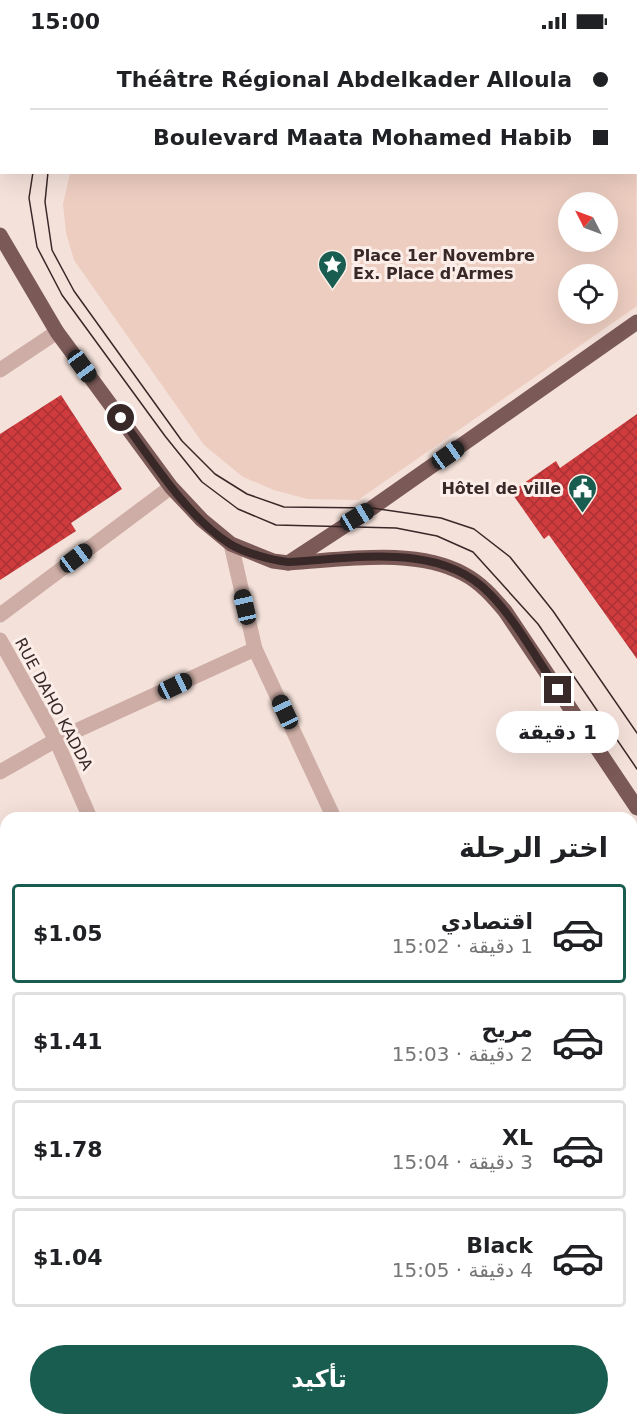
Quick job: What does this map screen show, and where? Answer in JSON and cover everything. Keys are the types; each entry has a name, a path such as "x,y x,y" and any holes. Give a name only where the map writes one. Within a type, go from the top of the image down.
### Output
{"main road":[{"path":"0,235 57,332 171,487 202,520 231,544 273,561 409,557 440,563 465,575 488,591 505,611 637,808"},
{"path":"288,562 372,508 637,321"}],"street":[{"path":"0,370 57,332"},
{"path":"0,615 171,487"},
{"path":"231,544 255,649 331,812"},
{"name":"RUE DAHO KADDA","path":"0,639 56,740 87,812"},
{"path":"0,772 56,740 255,649"}],"shaded area":[{"name":"Place 1er Novembre Ex. Place d'Armes","path":"70,174 636,174 637,306 618,319 618,264 558,264 558,324 611,324 358,500 307,499 274,490 243,477 204,445 74,260 66,233 63,204"}],"building":[{"path":"61,395 122,489 71,523 76,531 0,580 0,434"},
{"name":"Hôtel de ville","path":"637,414 637,659 549,535 544,539 511,492 556,461 560,468"}],"tram line":[{"path":"33,174 29,198 37,247 62,295 165,436 202,482 238,509 276,525 396,528 437,536 473,552 538,624 637,769"},
{"path":"48,174 45,202 52,250 74,291 182,441 215,474 247,494 284,507 372,508 441,518 474,529 510,557 553,611 637,733"}],"place":[{"name":"Place 1er Novembre Ex. Place d'Armes","path":"332,290"},
{"name":"Hôtel de ville","path":"582,514"}],"route":[{"path":"121,418 171,487 202,520 231,544 273,561 409,557 440,563 465,575 488,591 505,611 558,690"}]}
